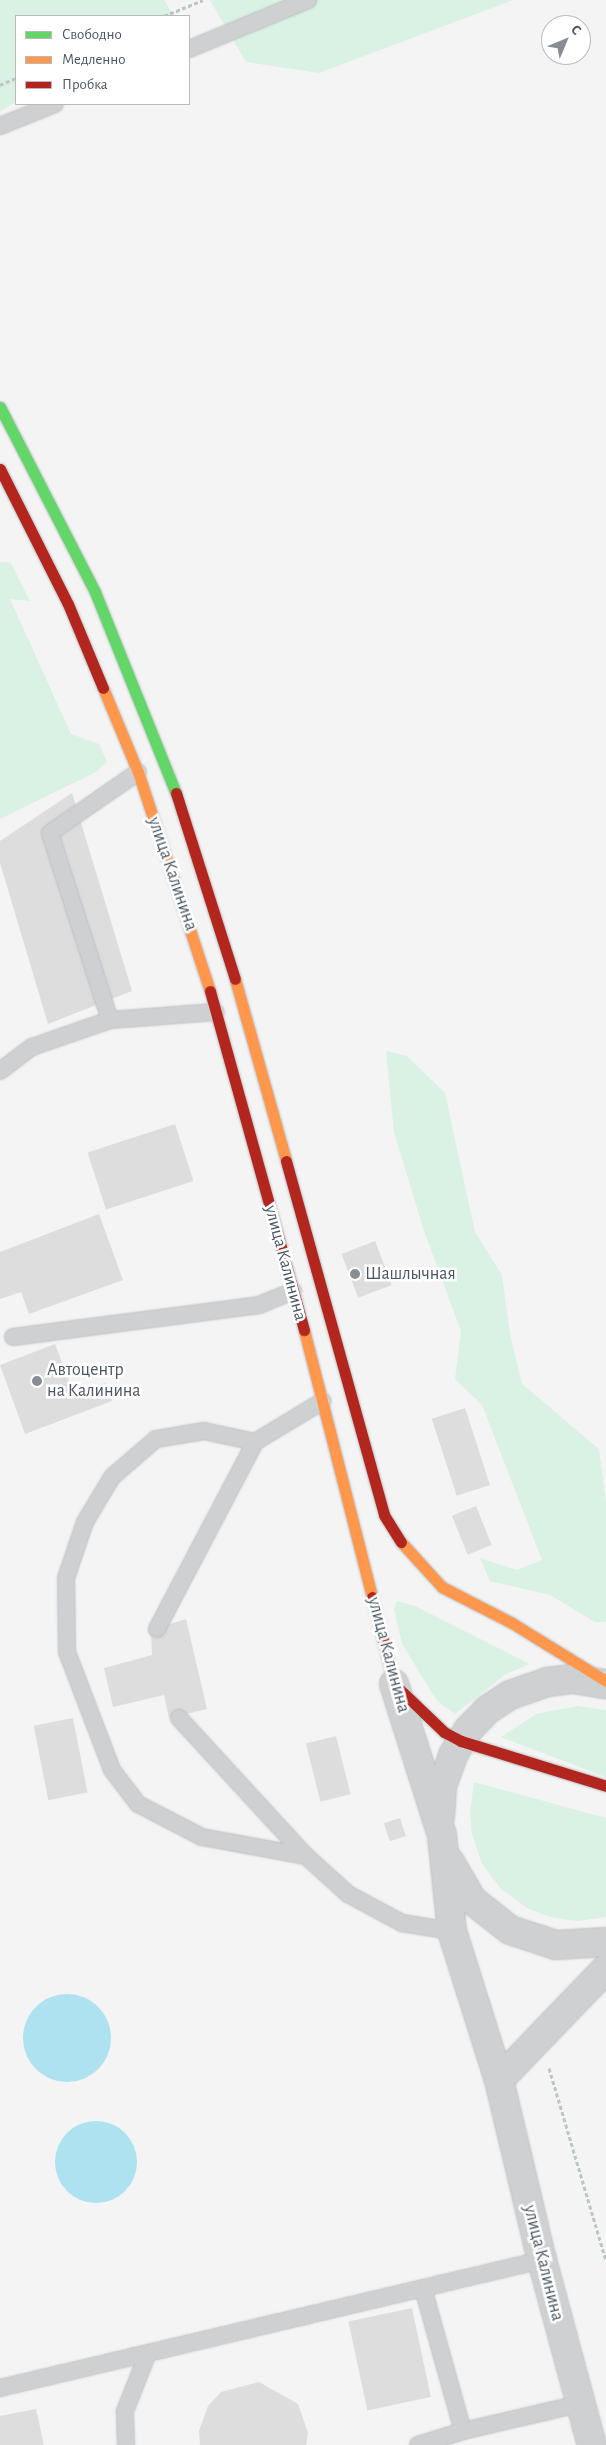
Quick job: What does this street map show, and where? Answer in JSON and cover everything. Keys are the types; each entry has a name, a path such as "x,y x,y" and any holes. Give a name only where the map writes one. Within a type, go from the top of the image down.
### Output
{"highway":[{"name":"улица Калинина","path":"0,407 95,592 166,762 232,967 384,1515 409,1555 442,1587 512,1623 606,1682"},
{"name":"улица Калинина","path":"0,469 68,604 138,772 216,1012 323,1401 394,1684"},
{"path":"394,1684 437,1726 461,1741 606,1786"}],"street":[{"path":"606,1682 560,1680 522,1690 488,1710 461,1741 442,1786 442,1835 458,1880 472,1900 500,1924 544,1943 580,1946 606,1942"},
{"name":"улица Калинина","path":"394,1684 442,1835 452,1931 499,2080 542,2260 579,2404 592,2445"},
{"path":"499,2080 606,1970"}],"lane":[{"path":"190,49 308,0"},
{"path":"0,126 52,105"},
{"path":"110,1020 50,833 138,772"},
{"path":"0,1071 32,1047 110,1020 216,1012"},
{"path":"13,1337 259,1305 293,1291"},
{"path":"157,1629 255,1442 323,1401"},
{"path":"255,1442 204,1431 156,1439 112,1476 85,1522 66,1578 67,1652 112,1770 138,1804 202,1837 306,1856"},
{"path":"179,1718 306,1856 374,1911 402,1923 452,1931"},
{"path":"0,2388 542,2260"},
{"path":"423,2288 463,2431"},
{"path":"126,2445 125,2411 148,2353"},
{"path":"418,2445 463,2431 579,2404"}],"path":[{"path":"166,15 202,0"},
{"path":"0,85 15,78"},
{"path":"547,2061 606,2261"}],"green space":[{"path":"0,0 164,0 173,15 15,15 15,103 0,111"},
{"path":"210,0 513,0 319,73 246,62"},
{"path":"0,562 11,563 30,601 10,599 71,734 99,744 107,762 96,772 0,819"},
{"path":"386,1051 407,1056 445,1093 475,1232 502,1275 510,1334 522,1384 599,1449 606,1503 606,1622 595,1622 550,1595 490,1581 480,1558 517,1570 542,1560 482,1405 455,1379 461,1331 424,1231 394,1132"},
{"path":"397,1601 415,1606 530,1664 506,1674 455,1714 437,1701 402,1644 394,1609"},
{"path":"577,1706 606,1710 606,1777 501,1737 536,1714"},
{"path":"474,1782 606,1818 606,1917 577,1921 550,1917 527,1908 501,1889 482,1864 472,1834 470,1814"}],"water":[{"path":"67,1994 84,1997 98,2007 108,2021 111,2038 108,2055 98,2069 84,2079 67,2082 50,2079 36,2069 26,2055 23,2038 26,2021 36,2007 50,1997"},
{"path":"96,2121 112,2124 125,2133 134,2146 137,2162 134,2178 125,2191 112,2200 96,2203 80,2200 67,2191 58,2178 55,2162 58,2146 67,2133 80,2124"}],"building":[{"path":"72,793 132,991 48,1024 0,863 0,841"},
{"path":"175,1124 194,1181 106,1209 88,1152"},
{"path":"99,1214 123,1280 29,1314 21,1292 0,1299 0,1252"},
{"path":"375,1241 392,1285 358,1298 341,1254"},
{"name":"Автоцентр на Калинина","path":"55,1344 74,1394 105,1383 112,1401 25,1434 0,1365"},
{"path":"465,1408 490,1485 457,1496 432,1419"},
{"path":"476,1506 492,1545 468,1555 452,1516"},
{"path":"186,1619 207,1709 169,1718 164,1695 113,1707 104,1668 152,1655 151,1630"},
{"path":"73,1718 88,1793 48,1800 34,1726"},
{"path":"336,1736 351,1794 320,1802 306,1743"},
{"path":"400,1818 406,1836 390,1841 384,1823"},
{"path":"412,2308 431,2397 367,2411 348,2322"},
{"path":"259,2382 298,2404 308,2433 306,2445 200,2445 199,2431 208,2406 221,2392"},
{"path":"36,2409 44,2445 0,2445 0,2416"}],"traffic: fast":[{"path":"0,407 95,592 176,793"}],"traffic: slow":[{"path":"103,688 138,772 210,991"},
{"path":"235,979 286,1161"},
{"path":"304,1330 372,1597"},
{"path":"401,1542 442,1587 512,1623 606,1681"}],"traffic: jam":[{"path":"0,469 68,604 103,688"},
{"path":"176,793 235,979"},
{"path":"210,991 304,1330"},
{"path":"286,1161 384,1515 401,1542"},
{"path":"372,1597 394,1684 444,1732 461,1741 606,1786"}],"place":[{"name":"Шашлычная","path":"355,1274"},
{"name":"Автоцентр на Калинина","path":"37,1381"}]}
